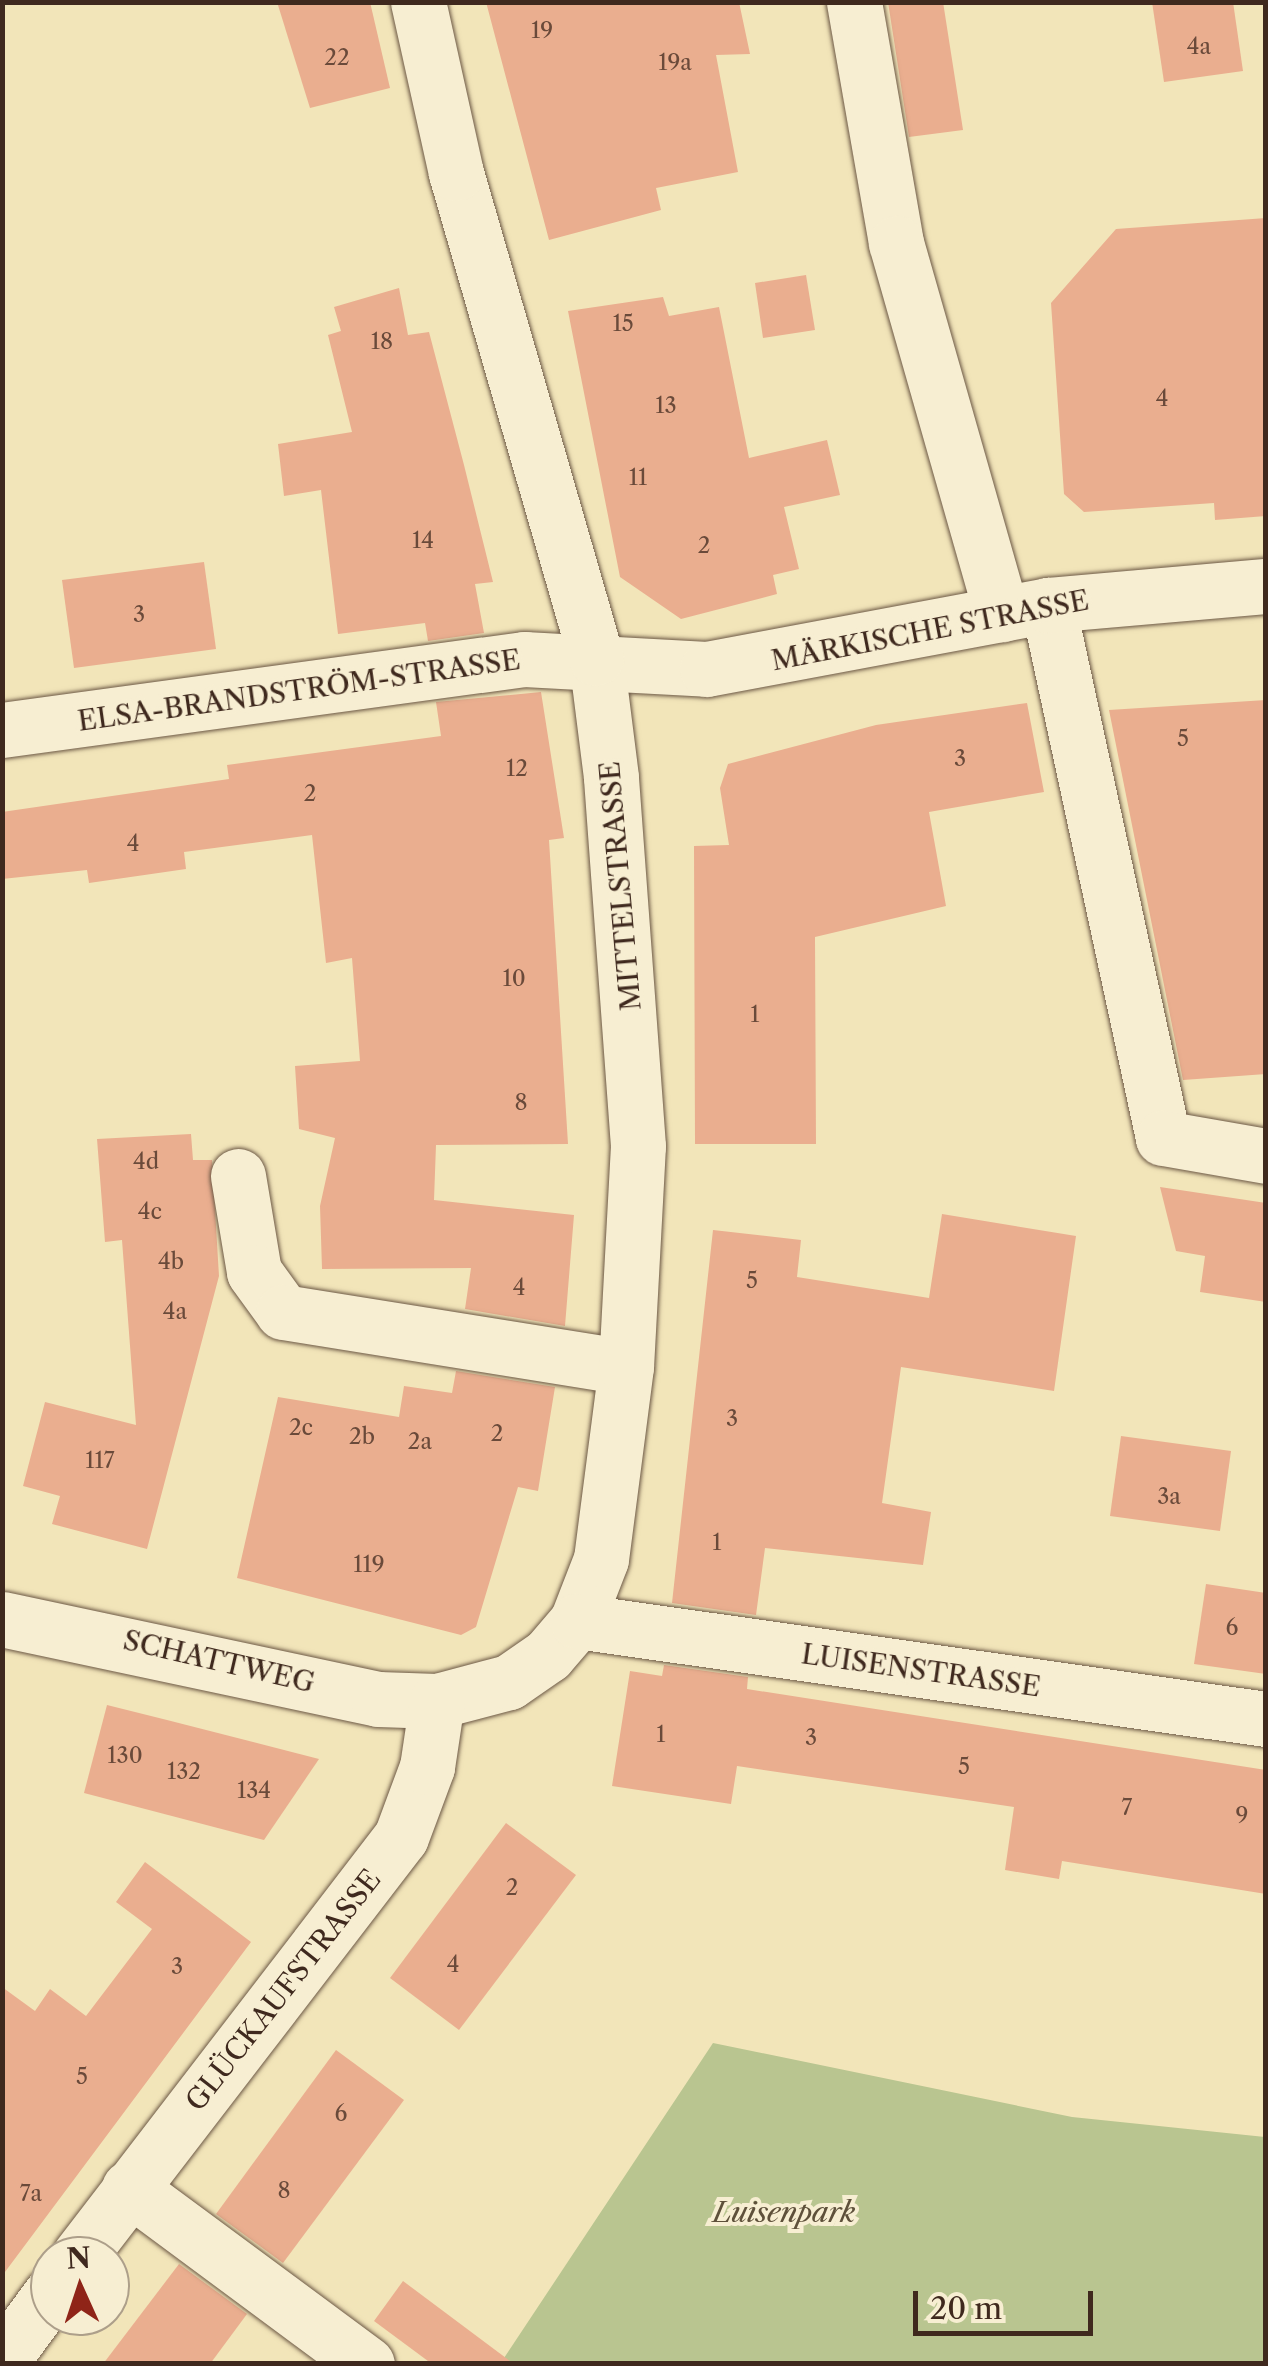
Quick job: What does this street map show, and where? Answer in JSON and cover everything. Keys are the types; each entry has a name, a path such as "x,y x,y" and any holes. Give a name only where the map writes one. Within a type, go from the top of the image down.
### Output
{"street":[{"name":"MITTELSTRASSE","path":"418,2 456,173 596,658 626,902 638,1146 626,1367 601,1559 576,1621 509,1682 436,1700"},
{"path":"854,2 896,243 1025,610 1163,1138 1266,1156"},
{"name":"MÄRKISCHE STRASSE","path":"596,658 707,669 1025,610 1266,586"},
{"name":"ELSA-BRANDSTRÖM-STRASSE","path":"2,730 596,658"},
{"path":"238,1176 254,1272 283,1312 626,1367"},
{"name":"SCHATTWEG","path":"2,1619 378,1698 436,1700"},
{"name":"LUISENSTRASSE","path":"576,1621 1266,1719"},
{"name":"GLÜCKAUFSTRASSE","path":"94,2236 401,1836 427,1767 436,1700"},
{"path":"129,2188 367,2364"},
{"path":"2,2360 30,2322"}],"green space":[{"name":"Luisenpark","path":"713,2043 1072,2117 1265,2137 1265,2363 500,2364"}],"building":[{"path":"277,2 370,2 390,88 310,108"},
{"path":"486,2 739,2 750,54 716,55 738,172 656,188 661,210 549,240"},
{"path":"888,2 943,2 963,130 909,137"},
{"path":"1152,2 1233,2 1243,71 1164,82"},
{"path":"1266,218 1266,516 1215,520 1214,503 1084,512 1064,494 1051,303 1116,229"},
{"path":"806,275 815,330 763,338 755,283"},
{"path":"399,288 408,335 429,332 493,582 475,584 484,633 428,641 425,623 338,634 321,490 284,496 278,444 352,432 328,335 341,331 334,307"},
{"path":"663,297 669,316 719,307 749,458 827,440 840,495 784,507 799,569 773,575 777,594 681,619 620,577 568,311"},
{"path":"204,562 216,649 74,668 62,580"},
{"path":"541,692 564,838 549,840 568,1144 436,1145 434,1200 574,1215 565,1326 465,1309 471,1268 322,1269 320,1206 335,1138 299,1129 295,1066 360,1061 352,958 326,963 312,835 184,852 186,869 89,883 87,870 2,879 2,812 229,779 227,765 441,736 436,702"},
{"path":"1266,700 1266,1074 1183,1080 1109,710"},
{"path":"1027,703 1044,792 929,812 946,906 815,937 816,1144 695,1144 694,846 729,845 720,788 728,764 876,725"},
{"path":"191,1134 193,1160 212,1160 219,1276 147,1549 52,1524 60,1496 23,1486 45,1402 136,1425 122,1240 105,1242 97,1139"},
{"path":"1160,1187 1266,1203 1266,1302 1200,1292 1205,1256 1176,1251"},
{"path":"942,1214 1076,1236 1054,1391 901,1367 882,1503 931,1512 923,1565 765,1548 756,1615 672,1603 713,1230 801,1240 797,1277 929,1298"},
{"path":"456,1371 555,1387 538,1491 518,1487 476,1627 461,1635 237,1578 278,1397 399,1417 404,1386 452,1393"},
{"path":"1121,1436 1231,1451 1220,1531 1110,1516"},
{"path":"1206,1584 1266,1593 1266,1674 1194,1664"},
{"path":"664,1665 748,1677 747,1689 1266,1770 1266,1894 1062,1861 1059,1879 1005,1870 1014,1807 737,1766 731,1804 612,1786 630,1671 662,1676"},
{"path":"107,1705 319,1759 264,1840 84,1793"},
{"path":"506,1823 576,1875 459,2030 390,1978"},
{"path":"145,1862 251,1942 2,2276 2,1987 35,2011 50,1989 86,2016 152,1929 116,1902"},
{"path":"336,2050 404,2100 283,2263 216,2214"},
{"path":"179,2264 247,2314 210,2364 103,2364 124,2336 130,2336 130,2328"},
{"path":"403,2281 514,2364 432,2364 374,2321"}]}
